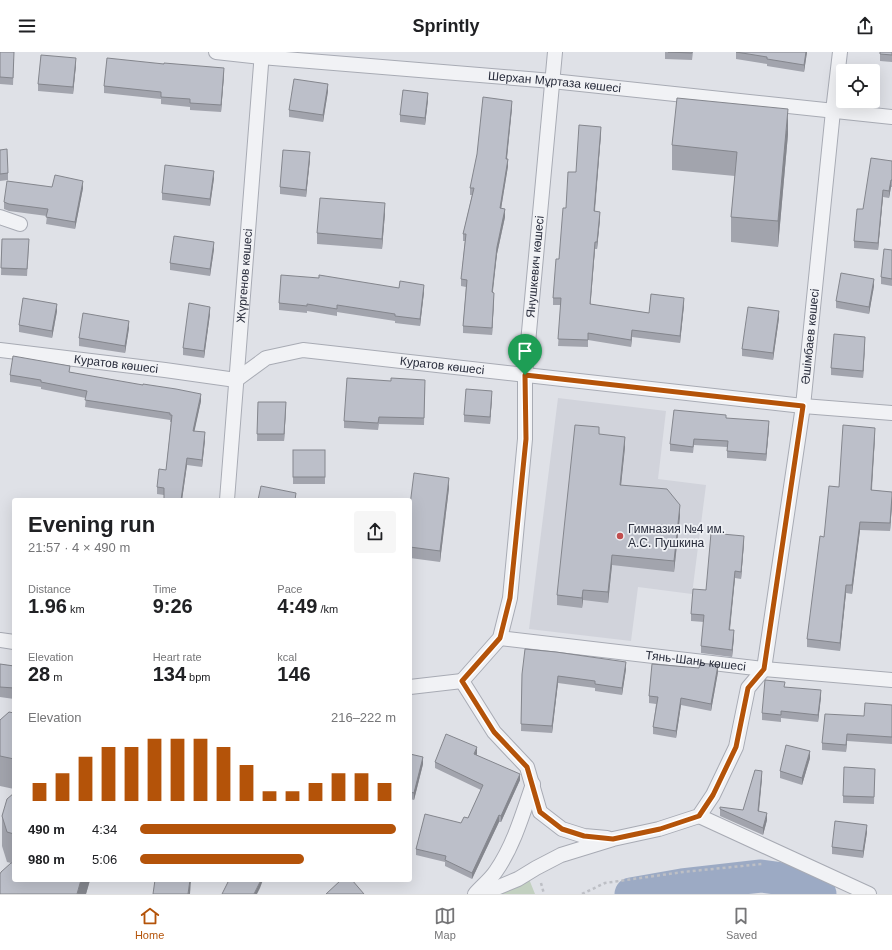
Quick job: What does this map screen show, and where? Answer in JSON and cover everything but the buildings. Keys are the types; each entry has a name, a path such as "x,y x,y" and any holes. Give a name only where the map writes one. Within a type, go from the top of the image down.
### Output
{"street":[{"name":"Шерхан Мұртаза көшесі","path":"216,52 261,54 552,81 892,117"},
{"name":"Янушкевич көшесі","path":"462,681 500,638 510,598 526,439 525,375 555,52"},
{"name":"Әшімбаев көшесі","path":"764,669 803,406 840,52"},
{"name":"Жүргенов көшесі","path":"227,498 261,54"},
{"path":"0,217 20,224"},
{"name":"Куратов көшесі","path":"0,350 236,380 266,358 303,350 803,406 892,413"},
{"name":"Тянь-Шань көшесі","path":"500,638 764,669 892,680"},
{"path":"0,640 12,642"},
{"path":"482,894 518,879 561,855 613,839 660,829 699,816 713,795 736,747 748,688 764,669"},
{"path":"412,687 462,681 494,732 527,767 540,812 562,829 584,836 613,839"},
{"path":"475,894 496,871 508,849 522,819 533,784"},
{"path":"699,816 869,894"}],"path":[{"path":"582,894 605,883 683,872 765,863"}],"shaded area":[{"name":"Гимназия №4 им. А.С. Пушкина","path":"558,398 666,411 658,479 706,485 692,594 638,587 631,641 529,629"}],"green space":[{"path":"529,879 535,894 496,894"}],"waterway":[{"path":"631,894 682,885 761,876 783,879 820,894"}],"place":[{"name":"Гимназия №4 им. А.С. Пушкина","path":"620,536"}],"route":[{"path":"525,375 803,406 764,669 748,688 736,747 713,795 699,816 660,829 613,839 584,836 562,829 540,812 527,767 494,732 462,681 500,638 510,598 526,439 525,375"}]}
